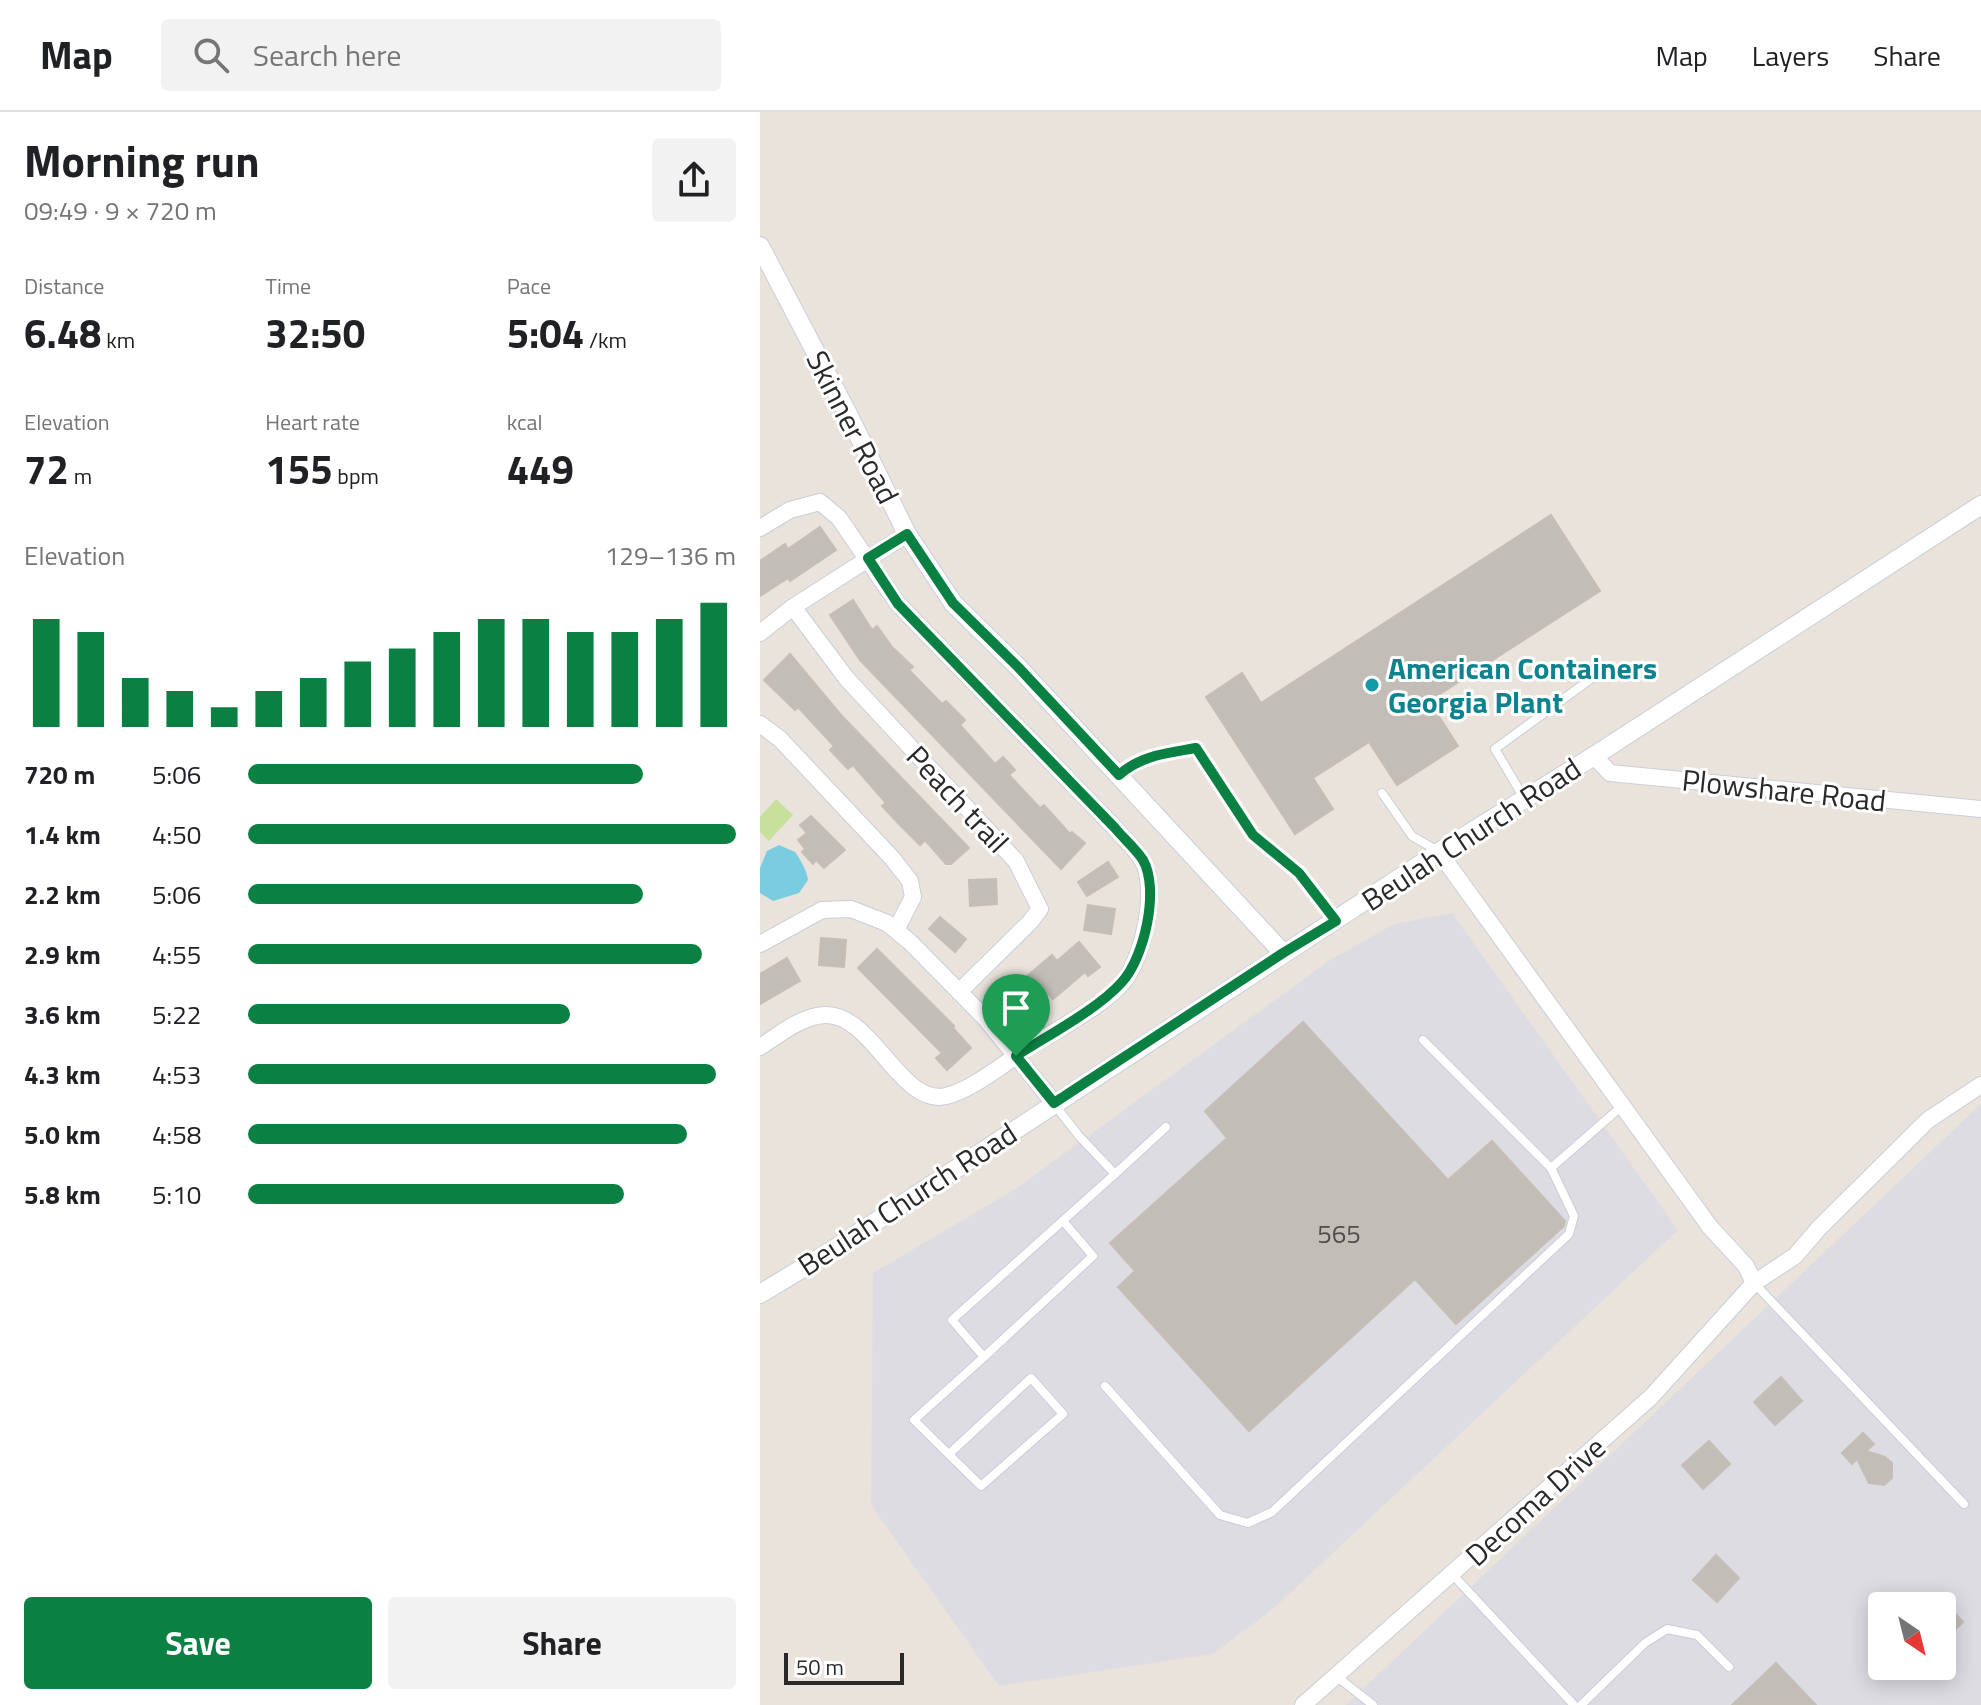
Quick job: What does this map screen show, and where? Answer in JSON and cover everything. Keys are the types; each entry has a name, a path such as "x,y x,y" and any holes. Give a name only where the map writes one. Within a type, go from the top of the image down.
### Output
{"street":[{"name":"Skinner Road","path":"760,246 907,534 953,603 1018,667 1283,953"},
{"path":"760,528 790,510 820,502 839,518 898,604 1115,828 1144,862 1149,892 1146,935 1124,980 1106,997 986,1077 944,1097 920,1092 846,1020 826,1015 804,1020 760,1047"},
{"name":"Beulah Church Road","path":"760,1294 831,1251 1439,852 1594,756 1981,505"},
{"path":"760,633 793,607 907,534"},
{"name":"Peach trail","path":"793,607 847,679 1016,861 1031,887 1040,909 959,992"},
{"path":"760,724 780,739 910,881 913,897 896,930"},
{"name":"Plowshare Road","path":"1594,756 1610,773 1981,809"},
{"path":"1439,852 1710,1227 1746,1266 1754,1283"},
{"path":"760,944 822,910 851,909 887,923 985,1018 1054,1103"},
{"name":"Decoma Drive","path":"1303,1705 1651,1397 1754,1283 1795,1256 1819,1228 1928,1120 1981,1085"}],"lane":[{"path":"1524,799 1495,749 1592,678"},
{"path":"1119,775 1130,764 1196,748 1253,835 1299,873 1336,921"},
{"path":"1382,793 1412,836 1439,852"},
{"path":"1105,1386 1220,1515 1248,1523 1272,1512 1569,1234 1574,1216 1551,1168 1423,1040"},
{"path":"1054,1103 1079,1136 1115,1174"},
{"path":"1551,1168 1623,1106"},
{"path":"984,1357 952,1320 1166,1127"},
{"path":"949,1454 1031,1378 1063,1414 981,1486 914,1420 1093,1256 1063,1221"},
{"path":"1754,1283 1964,1504"},
{"path":"1452,1574 1574,1705"},
{"path":"1581,1705 1645,1643 1667,1629 1697,1635 1729,1667"},
{"path":"1335,1676 1373,1705"}],"shaded area":[{"path":"1452,913 1678,1230 1273,1609 1213,1654 999,1686 871,1505 873,1273 1017,1188 1330,960 1394,924"},
{"path":"1981,1104 1981,1705 1346,1705"}],"green space":[{"path":"776,799 793,815 769,841 760,832 760,817"}],"water":[{"path":"779,845 795,852 808,880 799,893 773,901 760,893 760,868 767,851"}],"building":[{"name":"American Containers Georgia Plant","path":"1551,515 1600,591 1429,701 1458,746 1397,785 1369,742 1313,778 1333,809 1295,834 1206,697 1242,673 1261,703"},
{"path":"820,527 836,550 790,581 788,578 760,596 760,561 785,544 788,549"},
{"path":"853,600 872,630 877,626 892,647 913,667 909,670 942,704 946,701 965,720 960,725 995,764 1003,757 1015,770 1009,775 1040,808 1044,805 1070,834 1072,832 1085,843 1061,869 860,660 830,615"},
{"path":"790,654 841,715 969,848 951,864 946,864 925,840 920,845 882,806 886,803 853,765 848,769 830,750 834,746 798,707 795,710 764,680"},
{"path":"811,816 845,850 824,868 816,860 813,864 802,852 805,849 798,840 807,833 800,825"},
{"path":"1108,862 1118,877 1087,896 1078,882"},
{"path":"996,879 997,904 970,906 969,880"},
{"path":"1088,905 1115,909 1111,934 1084,930"},
{"path":"940,917 966,939 955,952 929,929"},
{"path":"821,938 846,940 844,967 819,965"},
{"path":"1079,942 1100,967 1088,976 1085,972 1053,999 1045,990 1018,1017 998,997 1016,979 1019,983 1052,955 1057,961"},
{"path":"877,949 954,1026 971,1048 947,1070 936,1058 942,1053 858,968"},
{"path":"787,958 800,981 760,1004 760,974"},
{"path":"1303,1022 1448,1180 1492,1141 1565,1221 1564,1226 1456,1324 1415,1279 1249,1431 1118,1287 1135,1271 1110,1243 1227,1138 1205,1111"},
{"path":"1781,1377 1802,1401 1775,1425 1754,1402"},
{"path":"1863,1433 1874,1444 1866,1451 1885,1457 1892,1463 1892,1478 1884,1485 1869,1483 1857,1459 1852,1464 1842,1453"},
{"path":"1709,1441 1730,1464 1703,1489 1682,1465"},
{"path":"1716,1555 1739,1578 1717,1602 1693,1580"},
{"path":"1956,1615 1963,1622 1956,1629"},
{"path":"1776,1663 1816,1705 1732,1705"}],"place":[{"name":"American Containers Georgia Plant","path":"1372,685"}],"route":[{"path":"907,534 953,603 1119,775 1130,764 1196,748 1253,835 1299,873 1336,921 1054,1103 1016,1056 1106,997 1124,980 1146,935 1149,892 1144,862 1115,828 898,604 868,558 907,534"}]}
